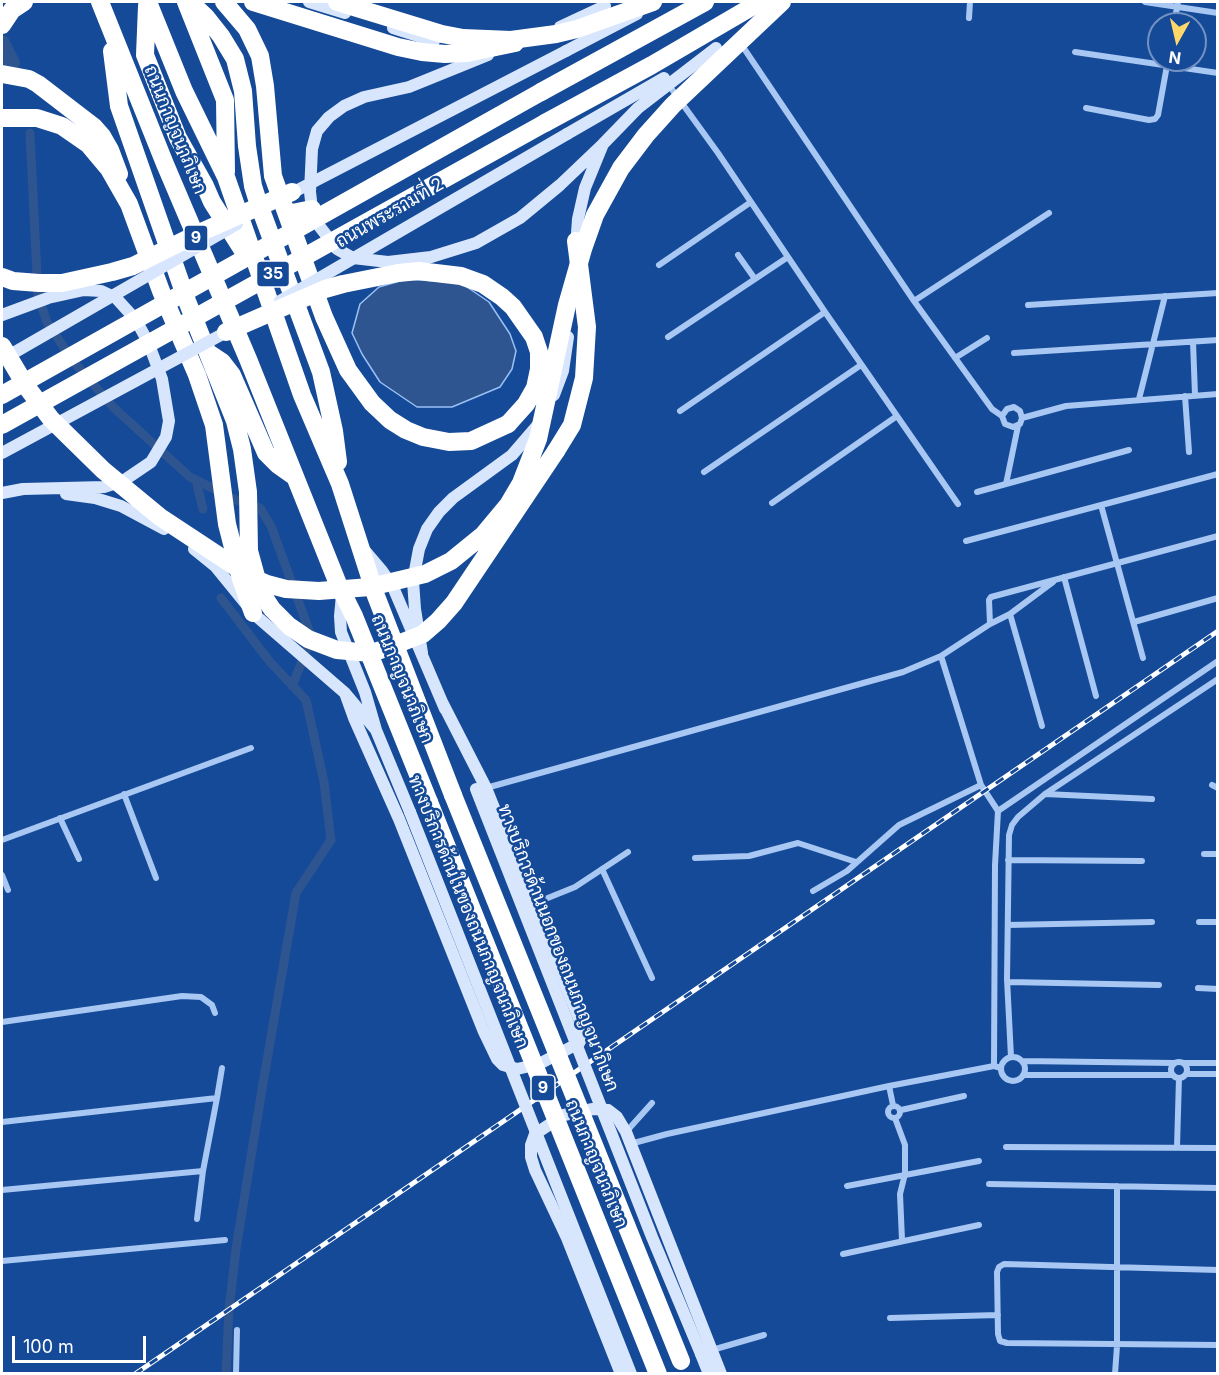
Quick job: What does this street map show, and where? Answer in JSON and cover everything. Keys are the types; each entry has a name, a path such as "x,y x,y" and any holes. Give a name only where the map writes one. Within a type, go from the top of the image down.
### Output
{"highway":[{"path":"2,25 12,10 24,2"},
{"name":"ถนนกาญจนาภิเษก","path":"101,2 342,594 372,660 658,1374"},
{"name":"ถนนกาญจนาภิเษก","path":"148,2 184,91 226,177 302,395 340,484 376,596 453,795 684,1367"},
{"name":"ถนนกาญจนาภิเษก","path":"148,2 145,55 178,138 212,202 264,284"},
{"path":"188,2 225,100 226,177"},
{"path":"188,2 206,17 222,36 235,59 243,91 247,146 258,202 321,372"},
{"path":"224,2 247,29 260,56 273,176 310,280 324,317 348,370 372,403 390,420 423,437 449,442 471,441 508,424 526,404 535,388 539,369 539,352 534,336 513,307 483,284 460,276 419,272 398,273 343,284 325,289 226,332"},
{"path":"252,2 398,47 422,52 467,53 532,39"},
{"path":"337,2 442,34 463,38 511,40 577,29 653,2"},
{"name":"ถนนพระรามที่ 2","path":"2,395 705,2"},
{"name":"ถนนพระรามที่ 2","path":"2,424 652,65 760,2"},
{"path":"2,346 26,386 51,419 103,470 160,517 251,577 286,589 319,591 370,587 425,574 450,561 483,536 504,510 521,483 538,439 567,305 583,249 598,208 621,168 646,135 674,105 782,2"},
{"path":"109,25 119,106 187,302 235,421 242,449 248,492 249,551 260,591 272,609 289,626 308,639 337,650 371,653 423,634 454,603 572,425 584,378 587,327 576,241"},
{"path":"11,74 38,84 94,127 102,135 110,150 160,291 207,403 218,447 224,506 241,579 253,613"},
{"path":"6,117 37,118 62,126 88,144 109,169 129,204"},
{"path":"2,277 13,281 39,284 62,283 133,266 199,233 292,192"},
{"path":"287,214 312,209"},
{"path":"310,280 321,372 334,431 340,484"},
{"path":"160,291 187,302"},
{"path":"208,352 222,362 232,375 266,453 278,465 295,475"}],"main road":[{"path":"309,2 435,41 474,45 537,33 610,4"},
{"path":"2,359 292,192 661,2"},
{"name":"ถนนพระรามที่ 2","path":"2,453 226,332 795,2"},
{"path":"610,4 532,39 408,87 363,97 344,106 329,117 317,131 312,149 309,192 312,209 328,240 352,258 388,262 431,257 476,243 520,218 560,185 638,108 716,48"},
{"path":"422,653 413,581 419,549 427,528 453,498 512,455 531,436 547,412 558,387 564,364 576,241 585,188 603,144"},
{"path":"2,315 48,298 84,290 101,291 116,298 129,312 148,342 162,379 168,410 166,437 151,462 135,474 112,485 23,489 2,493"},
{"path":"23,489 95,498 121,506 171,532 215,566 253,613 331,679 376,730"},
{"name":"ทางบริการด้านนอกของถนนกาญจนาภิเษก","path":"358,544 393,587 481,788 648,1226 706,1352 709,1374"},
{"name":"ทางบริการด้านในของถนนกาญจนาภิเษก","path":"342,594 341,632 365,692 376,730 631,1374"},
{"path":"345,693 404,830 484,1032 497,1059 503,1065 517,1069 539,1064 579,1043 583,1035 582,1026 533,904 481,788"},
{"path":"621,1374 567,1238 531,1157 531,1145 535,1134 564,1115 593,1109 608,1110 617,1117 628,1138 706,1352 720,1374"}],"street":[{"path":"969,18 970,2"},
{"path":"1145,2 1177,4 1218,13"},
{"path":"736,36 769,88 955,358 992,409 1002,416 1005,424 1018,426"},
{"path":"1075,52 1147,60"},
{"path":"1086,108 1149,120 1155,119 1158,115 1165,72"},
{"path":"668,83 958,504"},
{"path":"659,264 751,202"},
{"path":"914,301 1049,213"},
{"path":"738,255 755,279"},
{"path":"668,337 788,257"},
{"path":"1028,305 1218,293"},
{"path":"1139,399 1165,296"},
{"path":"680,411 825,312"},
{"path":"955,358 987,338"},
{"path":"1014,352 1218,340"},
{"path":"1193,342 1195,395"},
{"path":"704,472 861,366"},
{"path":"1006,484 1018,426 1023,418 1066,406 1218,394"},
{"path":"1185,396 1189,452"},
{"path":"1002,416 1007,409 1014,408 1020,411 1023,418"},
{"path":"772,503 897,416"},
{"path":"977,492 1130,450"},
{"path":"966,541 1218,474"},
{"path":"1101,505 1143,658"},
{"path":"990,624 989,600 991,597 1218,536"},
{"path":"481,788 903,672 941,657 990,624 1010,614 1061,578"},
{"path":"1061,578 1096,696"},
{"path":"1134,622 1218,598"},
{"path":"1010,614 1042,726"},
{"path":"941,657 981,785 998,811 995,865 998,1067 1005,1078 1015,1081 1024,1075 1218,1074"},
{"path":"998,811 1218,661"},
{"path":"1011,1057 1008,982 1008,860 1009,835 1012,825 1045,794 1218,679"},
{"path":"2,840 251,748"},
{"path":"813,891 838,877 899,825 981,785"},
{"path":"124,794 156,878"},
{"path":"1045,794 1152,799"},
{"path":"60,818 79,859"},
{"path":"695,858 749,856 798,843 856,862"},
{"path":"533,904 575,887 628,852"},
{"path":"1204,854 1218,854"},
{"path":"1008,860 1142,861"},
{"path":"602,870 652,978"},
{"path":"2,875 8,890"},
{"path":"1008,925 1152,922"},
{"path":"1199,922 1218,922"},
{"path":"1008,982 1159,985"},
{"path":"1198,988 1218,989"},
{"path":"2,1022 182,996 201,997 212,1005 215,1013"},
{"path":"628,1138 889,1086 998,1067 1011,1057"},
{"path":"1011,1057 1022,1061 1218,1063"},
{"path":"1022,1061 1024,1075"},
{"path":"1174,1063 1171,1067 1179,1075 1177,1147"},
{"path":"1179,1075 1187,1069 1183,1063"},
{"path":"197,1219 203,1171 222,1068"},
{"path":"889,1086 893,1105"},
{"path":"901,1110 964,1096"},
{"path":"2,1122 217,1098"},
{"path":"628,1138 652,1103"},
{"path":"893,1105 898,1106 901,1110"},
{"path":"893,1105 888,1111 891,1117 895,1118 904,1138 904,1174 900,1194 902,1240"},
{"path":"895,1118 900,1115 901,1110"},
{"path":"1006,1147 1218,1148"},
{"path":"847,1186 979,1161"},
{"path":"2,1190 203,1171"},
{"path":"989,1184 1218,1188"},
{"path":"1114,1374 1117,1346 1118,1186"},
{"path":"843,1254 979,1225"},
{"path":"2,1261 225,1240"},
{"path":"1218,1270 1004,1264 997,1272 1000,1341 1117,1346 1218,1346"},
{"path":"890,1318 998,1315"},
{"path":"236,1374 237,1330"},
{"path":"706,1352 764,1335"}],"water":[{"path":"407,279 461,283 489,302 510,334 516,351 512,369 500,387 452,407 417,407 380,382 352,333 360,304 379,287"}],"waterway":[{"path":"2,43 12,63"},
{"path":"30,133 38,296 47,322 73,361 113,407 190,477 236,500 260,508 271,526 310,633 308,647 292,686"},
{"path":"196,480 203,509"},
{"path":"221,598 270,662 306,700 324,782 331,840 296,893 236,1249 229,1309 226,1374"}],"railway":[{"path":"135,1374 1218,631"}]}
